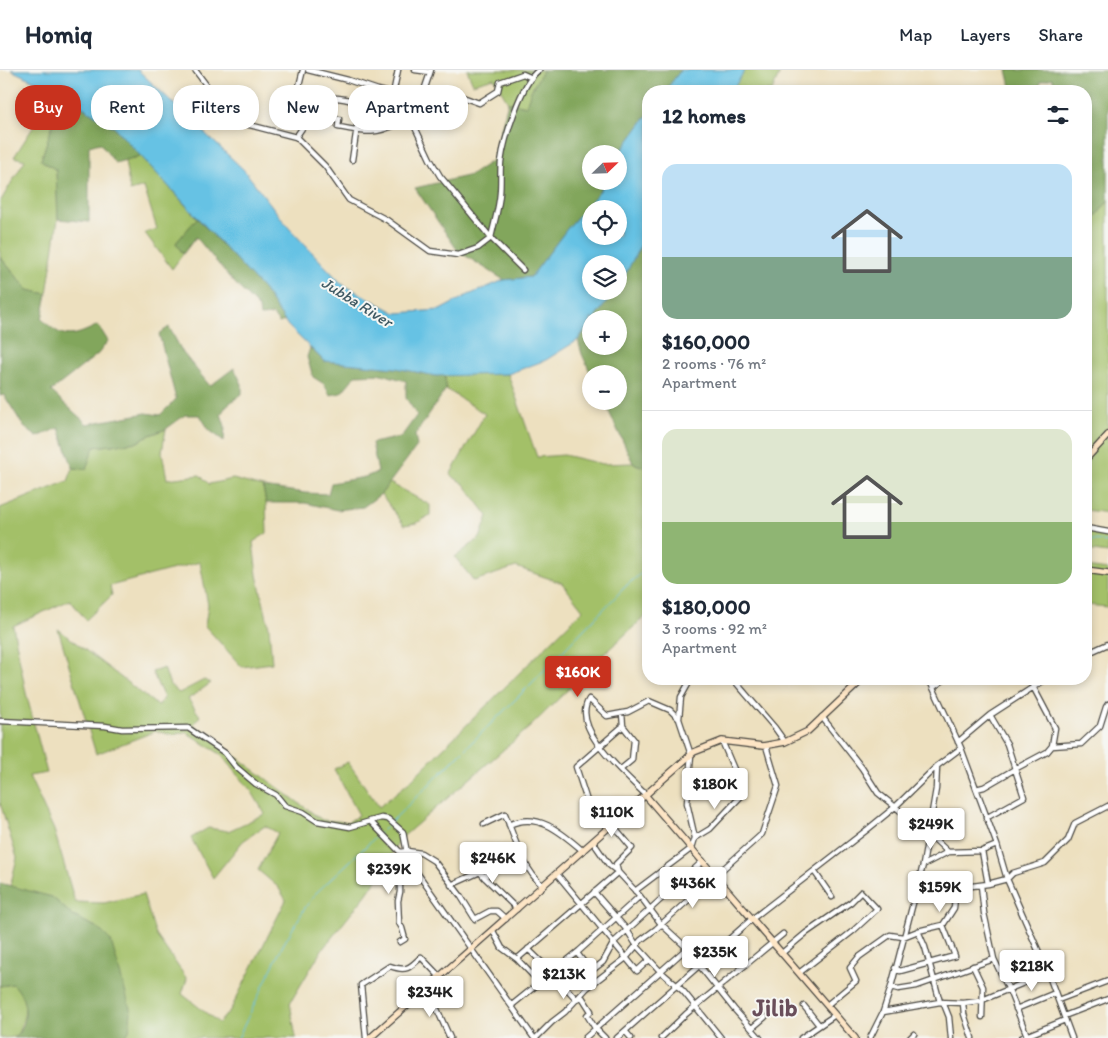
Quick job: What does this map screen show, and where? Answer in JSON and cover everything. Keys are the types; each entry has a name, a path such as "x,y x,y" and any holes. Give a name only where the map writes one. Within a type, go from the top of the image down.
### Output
{"main road":[{"path":"1092,452 1108,435"},
{"path":"1092,571 1108,573"},
{"path":"370,1038 691,755 701,748 722,741 766,746 784,742 808,731 857,685"},
{"path":"646,796 773,942 795,971 855,1038"}],"street":[{"path":"195,70 220,108 234,121 296,137 325,166 349,200 386,220 430,251 458,255 478,248 491,238 500,194 501,162 520,96 537,71"},
{"path":"299,85 303,70"},
{"path":"308,70 366,85"},
{"path":"395,85 398,70"},
{"path":"415,70 430,71 425,85"},
{"path":"468,99 479,103 498,91 500,82 523,74 532,78"},
{"path":"338,127 367,133 385,130"},
{"path":"296,137 301,130"},
{"path":"416,130 440,176 491,238 523,270"},
{"path":"352,160 356,131"},
{"path":"1092,529 1108,532"},
{"path":"1092,651 1108,644"},
{"path":"688,685 681,697 679,719 691,755 687,803 696,838"},
{"path":"738,685 775,728 784,742"},
{"path":"937,685 934,687 961,748 986,818 998,845 1007,879 1048,974 1072,1038"},
{"path":"958,742 990,715 1036,685"},
{"path":"976,789 984,787 1047,752 1052,746 1055,728 1033,687"},
{"path":"646,796 599,747 586,724 584,707 589,699 607,716 622,713 649,701 670,710 679,719"},
{"path":"1052,746 1081,744 1100,726 1108,704"},
{"path":"621,769 632,760 634,740 623,726 622,713"},
{"path":"986,818 1024,798 1007,744 990,715"},
{"path":"822,718 862,768 878,793 929,834 948,852"},
{"path":"0,721 105,726 122,730 188,728 225,753 236,767 256,784 276,795 286,806 303,812 317,821 350,827 381,818 388,819 403,832 411,864 535,1038 565,1012 600,977 626,958 647,934 656,930 762,834 778,786 766,746"},
{"path":"618,872 616,864 632,848 612,824 587,801 576,767 623,726"},
{"path":"636,891 692,848 696,838 710,829 744,793 722,741"},
{"path":"616,1038 752,918 895,807 937,766 961,748"},
{"path":"870,1038 883,1012 891,987 923,865 936,789 937,766"},
{"path":"917,884 956,888 988,884 1007,879 1013,873 1045,863 1068,840 1075,823 1108,806"},
{"path":"484,824 505,814 518,849 535,879 543,886"},
{"path":"509,825 518,820 543,822 563,834 583,851"},
{"path":"370,822 400,852 421,853 434,861 460,895 475,919 490,911 497,911 506,919"},
{"path":"585,1038 686,948 661,924 636,891 610,865 593,842"},
{"path":"923,865 948,852 982,851 998,845"},
{"path":"485,878 487,873 508,864 503,852 518,849"},
{"path":"982,851 988,884"},
{"path":"594,969 603,962 614,942 703,861"},
{"path":"400,942 405,939 398,918 400,883 411,864"},
{"path":"814,871 832,897"},
{"path":"451,884 480,872 518,909"},
{"path":"517,959 618,872"},
{"path":"557,874 637,972 650,960"},
{"path":"981,885 984,914 994,959 1028,1037"},
{"path":"827,1006 856,981 850,968 858,957 890,935 903,937 943,925 954,908 956,888"},
{"path":"594,892 627,930 637,946 660,971 677,985 721,1038"},
{"path":"782,953 806,933 851,902 861,892 877,909 853,931 795,971"},
{"path":"512,1005 577,953 640,896"},
{"path":"896,968 900,970 955,956 943,925"},
{"path":"493,931 502,948 517,959 540,983"},
{"path":"918,931 948,1017 952,1038"},
{"path":"661,1038 686,1014 697,1007 783,934"},
{"path":"725,943 746,965"},
{"path":"528,949 553,972 576,999"},
{"path":"577,953 586,965 594,969 600,977"},
{"path":"366,1038 361,985 390,966 400,970 411,967 422,957 440,977"},
{"path":"891,987 898,989 917,986 934,978 994,959"},
{"path":"586,965 583,966 590,974"},
{"path":"699,965 760,1038"},
{"path":"973,966 984,987 982,1017"},
{"path":"883,1012 942,1002 963,1003 984,999 1048,974"},
{"path":"1058,1000 1108,981"},
{"path":"425,990 437,1009 450,1038"},
{"path":"1016,1009 1055,993"},
{"path":"576,999 582,997 592,1011 587,1014 595,1028 605,1038"},
{"path":"1021,1038 1028,1037 1108,999"},
{"path":"963,1003 964,1014 972,1038"},
{"path":"804,1006 819,1025"},
{"path":"801,1038 835,1015"},
{"path":"752,1028 765,1017"},
{"path":"625,1031 631,1038"},
{"path":"910,1038 914,1034"}],"green space":[{"path":"467,70 543,70 531,91 526,106 508,102 494,78 473,84"},
{"path":"543,70 681,70 670,85 642,85 642,123 626,145 582,145 582,190 600,190 599,192 592,200 582,200 582,212 531,277 504,280 458,251 415,188 471,175 493,160 508,102 526,106 531,91"},
{"path":"745,70 781,70 775,85 736,85"},
{"path":"1007,70 1108,70 1108,201 1092,224 1092,85 1055,85 1052,78 1042,81 1040,85 1011,85"},
{"path":"81,106 91,113 91,130 117,130 141,156 115,163 100,143 89,146 89,222 58,219 56,170 41,160 51,130 81,130"},
{"path":"31,130 51,130 41,160 56,170 58,219 47,294 28,290 0,257 0,202 25,160 14,157"},
{"path":"141,156 197,218 176,243 183,254 172,269 145,233 157,229 144,187 130,191 125,161"},
{"path":"1108,201 1108,513 1092,511 1092,224"},
{"path":"197,218 264,290 285,321 279,323 273,315 260,316 259,308 230,278 196,237 183,254 176,243"},
{"path":"642,244 642,466 633,463 608,410 627,410 627,365 587,365 582,355 627,355 627,310 601,310 608,300 627,300 627,271"},
{"path":"0,257 28,290 47,294 42,319 49,326 62,334 68,335 98,325 108,341 98,354 51,391 87,424 146,413 160,415 176,399 159,334 169,327 183,353 210,386 234,368 242,384 242,394 227,405 221,414 225,426 224,441 209,430 200,415 185,415 166,429 145,437 138,442 94,447 86,469 73,468 59,428 37,437 24,427 4,395 0,396"},
{"path":"582,334 582,354 578,340"},
{"path":"310,348 324,361 396,368 436,376 445,375 446,389 415,435 417,446 381,494 363,507 337,510 305,503 266,503 263,487 328,494 331,483 365,477 378,472 372,443 401,437 417,415 406,398 406,381 382,374 356,375 341,393 330,395 324,384 313,377 307,357"},
{"path":"508,374 537,457 564,455 602,464 633,463 642,466 642,619 531,726 399,840 385,867 366,895 321,951 290,1003 296,1038 124,1038 129,1031 98,928 73,916 52,897 10,887 17,858 0,803 0,508 68,481 73,468 86,469 93,447 138,442 145,437 166,429 162,452 167,479 200,475 209,484 233,479 263,487 266,503 267,533 253,542 257,575 269,627 272,663 242,667 205,626 208,605 200,562 110,586 112,595 86,620 70,600 13,626 26,693 47,773 29,776 54,830 75,902 104,903 143,894 156,935 187,979 182,994 219,1023 231,1009 286,900 278,887 258,870 278,833 265,826 243,841 213,878 191,838 208,828 228,831 265,814 252,792 222,755 186,732 172,735 156,731 96,754 58,629 158,706 164,698 152,672 164,668 170,685 179,693 204,680 211,683 188,699 200,716 193,725 322,820 348,822 359,815 334,769 348,762 379,807 408,783 583,610 562,583 516,567 474,581 455,557 480,538 488,516 464,484 450,475 485,414 446,389 445,375"},
{"path":"390,483 430,505 430,515 417,523 404,525 381,494"},
{"path":"1092,532 1108,534 1108,553 1092,551"},
{"path":"1092,568 1108,570 1108,607 1092,606"},
{"path":"0,883 52,897 73,916 98,928 111,941 131,1012 129,1031 124,1038 14,1038 23,1026 25,1011 22,996 13,984 0,986"},
{"path":"13,984 23,998 25,1008 23,1019 16,1036 0,1038 0,986"}],"water":[{"path":"11,70 138,70 154,85 91,85 91,112 81,106 81,85 43,85"},
{"path":"681,70 745,70 736,85 670,85"},
{"name":"Jubba River","path":"163,94 173,103 173,130 202,130 244,170 289,228 342,284 396,313 440,310 466,296 504,280 531,277 582,212 582,245 627,245 627,200 592,200 600,190 628,190 628,145 626,145 642,123 642,244 627,271 627,255 582,255 582,300 608,300 601,310 582,310 582,334 578,340 546,360 508,374 436,376 396,368 324,361 288,326 264,290 117,130 163,130"}],"waterway":[{"path":"1092,540 1108,542"},
{"path":"383,830 524,691 627,585 642,573"},
{"path":"238,1038 283,945 305,908 315,894 380,833"}],"district":[{"name":"Jilib","path":"775,1007"}]}
